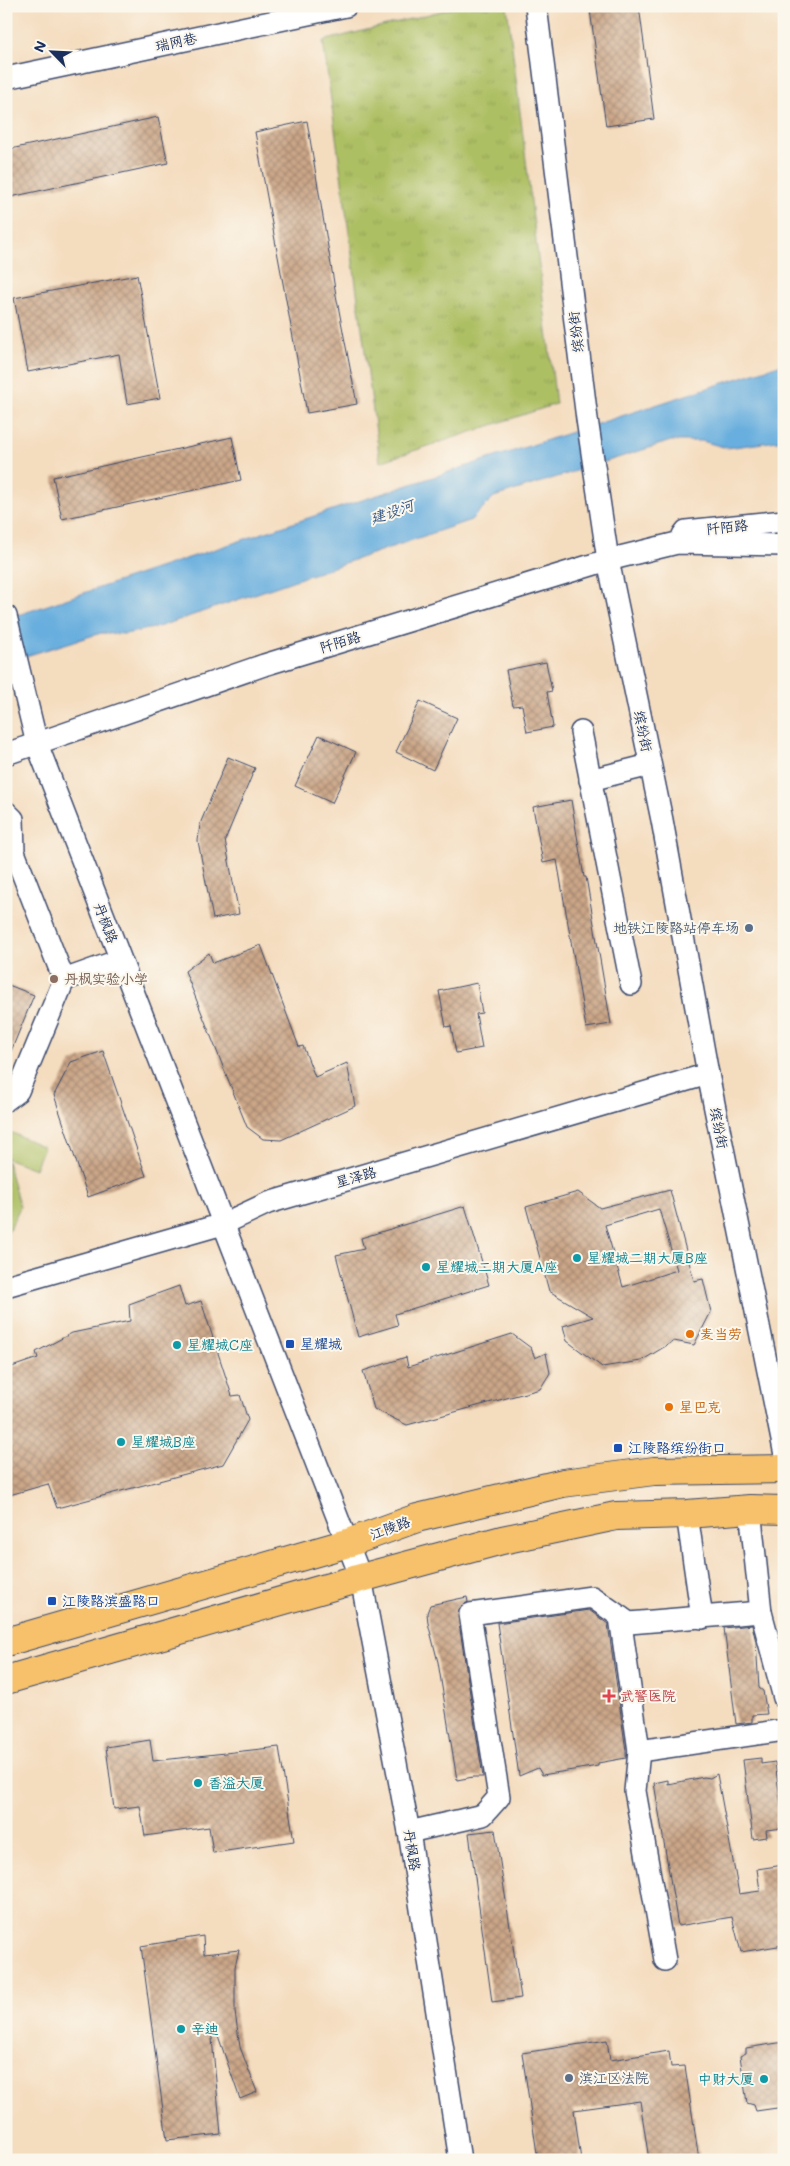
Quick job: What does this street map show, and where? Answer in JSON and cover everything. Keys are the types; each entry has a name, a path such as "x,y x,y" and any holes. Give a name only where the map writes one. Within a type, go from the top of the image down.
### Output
{"main road":[{"name":"江陵路","path":"6,1642 348,1544 417,1518 563,1483 654,1471 784,1469"},
{"path":"6,1680 361,1578 502,1540 616,1516 687,1514 750,1508 784,1510"}],"street":[{"name":"瑞网巷","path":"6,78 346,6"},
{"name":"缤纷街","path":"536,6 587,419 608,560 650,765 708,1074 784,1450"},
{"name":"阡陌路","path":"677,543 686,531 784,521"},
{"name":"阡陌路","path":"6,754 264,665 608,560 677,543 784,545"},
{"name":"丹枫路","path":"6,616 37,744 361,1578 409,1832 460,2160"},
{"path":"581,732 631,984"},
{"path":"590,780 650,765"},
{"path":"6,812 14,819 14,852 64,980 18,1091 6,1100"},
{"path":"64,980 120,960"},
{"name":"星泽路","path":"6,1286 223,1224 268,1203 708,1074"},
{"path":"750,1508 784,1698"},
{"path":"687,1514 702,1618"},
{"path":"409,1832 483,1815 499,1797 470,1614 592,1597 629,1623 702,1618 770,1624"},
{"path":"620,1617 639,1751 635,1791 665,1960"},
{"path":"639,1751 784,1730"}],"green space":[{"path":"461,6 507,6 556,404 380,462 323,41"},
{"path":"6,1130 44,1147 35,1169 6,1158"},
{"path":"6,1158 20,1207 6,1237"}],"water":[{"name":"建设河","path":"784,364 784,440 727,448 702,441 671,441 494,497 471,520 158,627 125,634 101,633 6,662 6,619 350,504"}],"building":[{"path":"617,6 639,6 654,119 606,126 590,10"},
{"path":"158,117 168,163 6,198 6,150"},
{"path":"307,121 336,295 357,404 307,413 255,132"},
{"path":"137,275 160,398 127,404 119,354 28,372 14,298"},
{"path":"232,437 241,480 62,519 53,477"},
{"path":"546,662 552,691 547,692 553,727 527,732 522,705 513,706 506,670"},
{"path":"420,701 457,718 433,770 396,752"},
{"path":"319,735 356,752 332,803 295,786"},
{"path":"228,757 255,768 225,840 239,914 213,919 198,841 200,824"},
{"path":"571,800 611,1024 586,1028 557,860 543,863 533,807"},
{"path":"261,945 299,1047 303,1046 315,1077 347,1063 355,1106 281,1140 263,1139 247,1127 185,971 209,953 213,963"},
{"path":"477,983 482,1013 476,1014 482,1048 456,1053 451,1026 446,1027 439,991"},
{"path":"6,984 34,995 7,1061 6,1061"},
{"path":"103,1051 146,1176 88,1197 54,1095 71,1062"},
{"path":"670,1190 694,1281 703,1279 711,1312 694,1345 674,1341 641,1361 602,1367 567,1341 563,1326 593,1317 549,1291 526,1207 578,1192 600,1208","holes":["659,1209 677,1270 623,1287 605,1225"]},
{"name":"星耀城二期大厦A座","path":"465,1206 489,1285 395,1314 398,1325 358,1337 336,1255 364,1249 361,1238"},
{"name":"星耀城B座","path":"179,1286 185,1306 201,1301 232,1396 240,1395 248,1420 223,1464 57,1508 48,1484 6,1496 6,1369 38,1358 36,1352 72,1333 130,1321 129,1304"},
{"path":"512,1334 531,1348 535,1358 546,1353 550,1373 540,1389 407,1425 374,1409 363,1371 406,1357 408,1367"},
{"path":"467,1597 468,1602 459,1609 458,1617 483,1777 457,1780 438,1662 427,1613 430,1605"},
{"path":"589,1610 608,1624 626,1758 598,1763 598,1766 542,1775 538,1768 519,1776 497,1623"},
{"path":"752,1625 756,1642 759,1688 763,1691 767,1714 752,1715 752,1722 736,1724 724,1628"},
{"name":"香溢大厦","path":"150,1740 153,1761 279,1747 294,1841 213,1853 209,1827 145,1836 140,1806 114,1809 106,1747"},
{"path":"761,1758 761,1764 775,1762 784,1828 766,1830 767,1837 753,1839 743,1760"},
{"path":"717,1774 739,1894 760,1891 757,1869 784,1865 784,1945 741,1952 732,1917 678,1926 654,1783 668,1780 668,1784 704,1777 710,1778"},
{"path":"495,1830 521,1998 492,2002 469,1833"},
{"name":"辛迪","path":"203,1936 204,1954 239,1950 235,1967 235,2012 240,2047 257,2092 240,2099 215,2027 211,2028 221,2134 167,2140 141,1946"},
{"path":"607,2040 610,2060 669,2051 671,2067 685,2066 699,2160 649,2160 640,2101 574,2110 581,2160 538,2160 522,2053"},
{"name":"中财大厦","path":"784,2042 784,2107 756,2111 754,2105 747,2103 740,2056 746,2053 746,2048"}],"place":[{"name":"地铁江陵路站停车场","path":"749,928"},
{"name":"丹枫实验小学","path":"54,979"},
{"name":"星耀城二期大厦B座","path":"577,1258"},
{"name":"星耀城二期大厦A座","path":"426,1267"},
{"name":"麦当劳","path":"690,1334"},
{"name":"星耀城","path":"290,1344"},
{"name":"星耀城C座","path":"177,1345"},
{"name":"星巴克","path":"669,1407"},
{"name":"星耀城B座","path":"121,1442"},
{"name":"江陵路缤纷街口","path":"618,1448"},
{"name":"江陵路滨盛路口","path":"52,1601"},
{"name":"武警医院","path":"609,1696"},
{"name":"香溢大厦","path":"198,1783"},
{"name":"辛迪","path":"181,2029"},
{"name":"滨江区法院","path":"569,2078"},
{"name":"中财大厦","path":"764,2079"}]}
